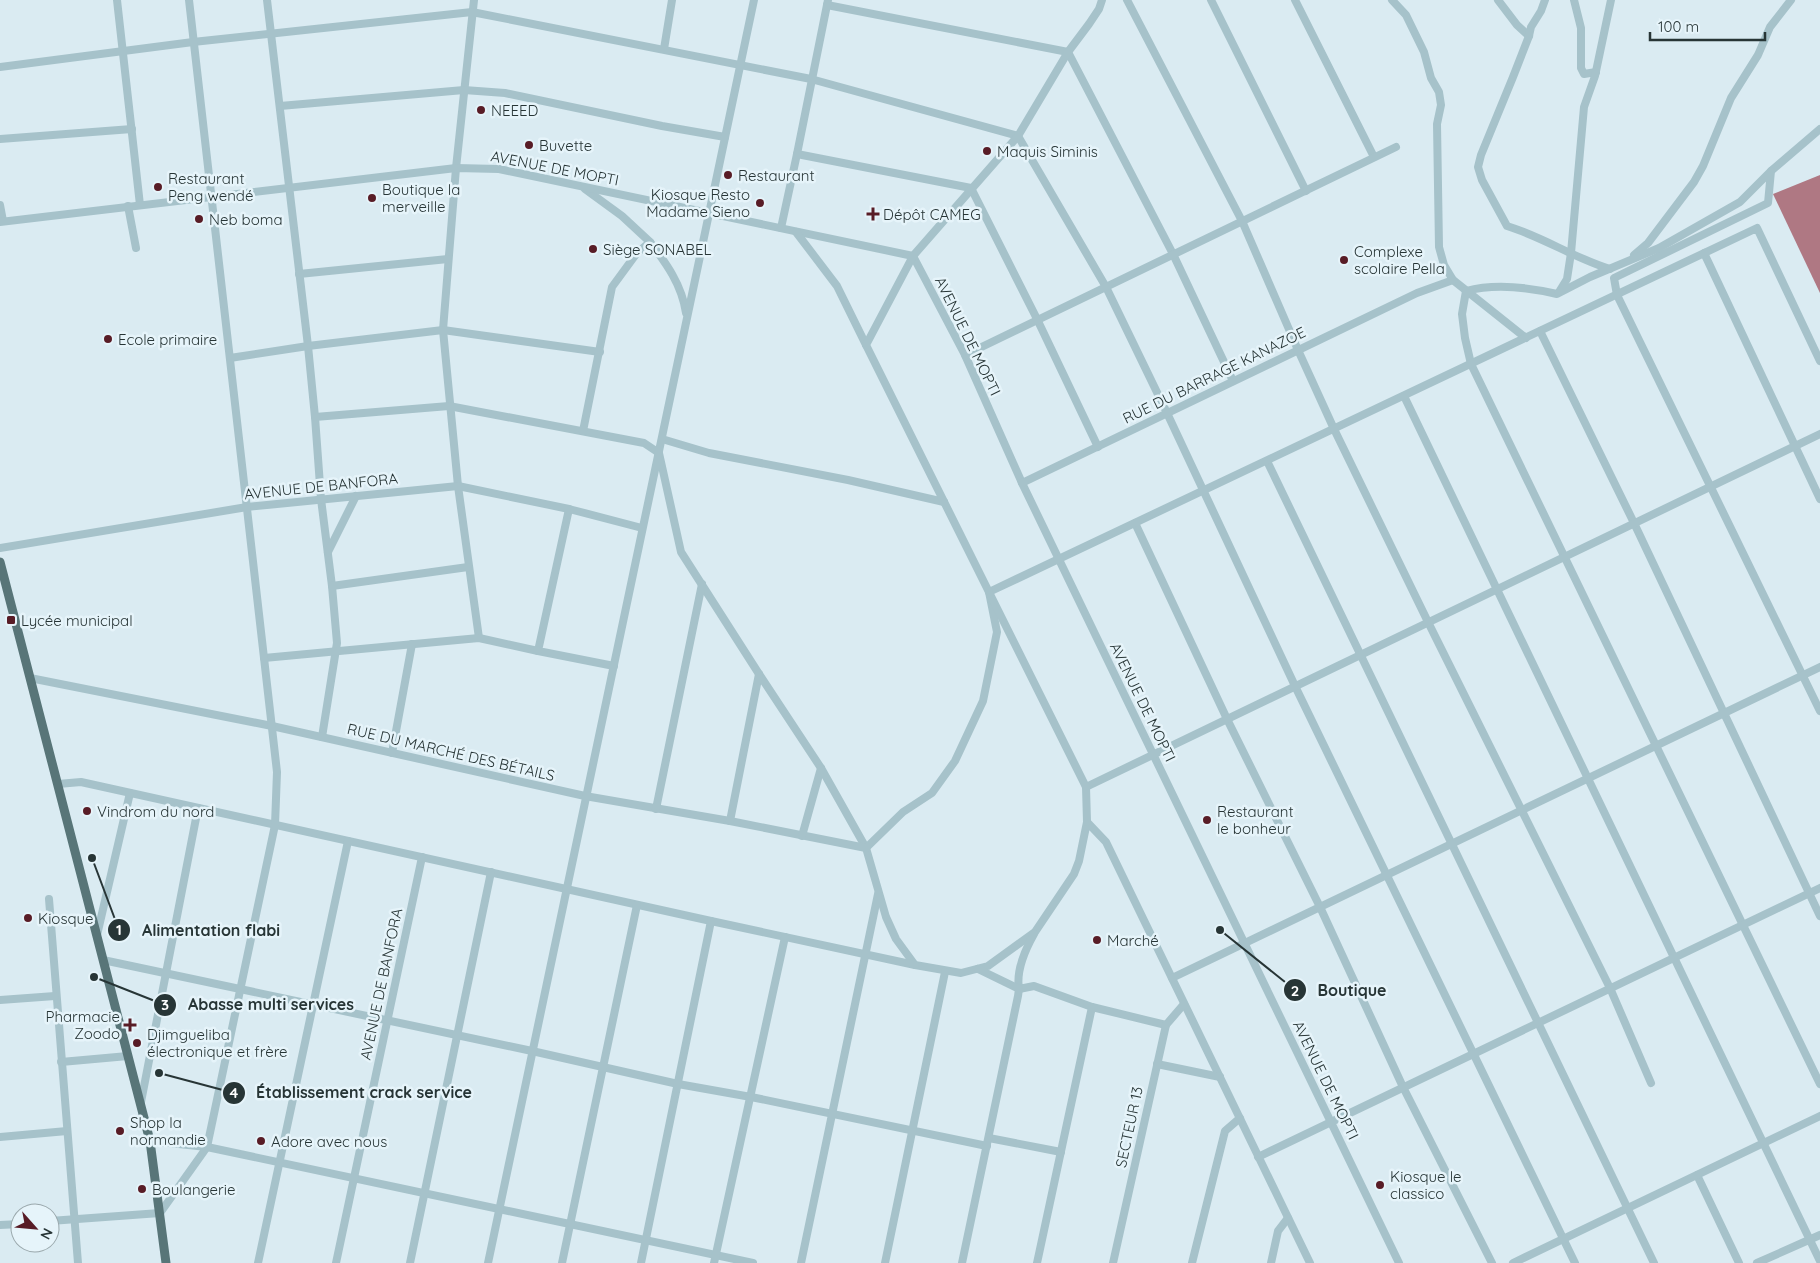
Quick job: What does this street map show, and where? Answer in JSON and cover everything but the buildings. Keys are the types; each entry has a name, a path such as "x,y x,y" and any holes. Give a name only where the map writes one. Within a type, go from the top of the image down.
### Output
{"main road":[{"path":"0,562 150,1141 166,1263"}],"street":[{"path":"117,0 140,205"},
{"path":"60,1220 160,1213 207,1147 276,825 277,772 188,0"},
{"path":"267,0 308,346 320,500 328,552 337,643 322,737"},
{"path":"474,0 456,168 443,330 458,486 479,638"},
{"path":"664,50 672,0"},
{"path":"488,1263 754,0"},
{"path":"866,345 913,256 1018,136 1068,52 1090,24 1102,0"},
{"path":"1127,0 1242,221 1334,429 1610,988 1651,1083"},
{"path":"1211,0 1306,191"},
{"path":"1295,0 1374,158"},
{"path":"1392,0 1406,15 1424,52 1430,78 1439,92 1441,105 1437,124 1439,247 1444,265 1453,280 1526,338"},
{"path":"1498,0 1517,25 1529,36"},
{"path":"1545,0 1542,11 1531,27 1478,167 1482,180 1507,226 1529,233 1591,263 1610,269"},
{"path":"1574,0 1581,28 1581,68 1584,74 1596,72"},
{"path":"1558,294 1567,279 1584,107 1596,72 1611,0"},
{"path":"1624,262 1648,243 1694,182 1703,166 1734,94 1758,55 1770,27 1791,0"},
{"path":"781,228 827,2 1068,52"},
{"path":"0,67 124,50 472,12 811,79 1018,136 1106,287 1295,686 1388,874 1575,1263"},
{"path":"1068,52 1173,254 1233,381"},
{"path":"280,106 464,90 505,93 662,126 725,137"},
{"path":"0,139 132,129"},
{"path":"1466,291 1500,286 1532,288 1558,294 1590,277 1659,248 1740,202 1771,171 1820,130"},
{"path":"965,355 1396,147"},
{"path":"797,154 971,188"},
{"name":"AVENUE DE MOPTI","path":"2,222 456,168 500,169 913,256 965,355 1022,483 1399,1263"},
{"path":"1771,171 1768,202 1614,278 1617,294 1820,711"},
{"path":"582,186 622,216 650,242 670,270 684,302 687,320"},
{"path":"971,188 1037,319 1098,447"},
{"path":"0,205 2,222"},
{"path":"128,206 136,248"},
{"path":"989,592 1757,228 1820,361"},
{"path":"796,232 837,286 1086,787 1087,822 1074,874 1035,932 1025,951 988,1142 962,1263"},
{"path":"584,431 612,287 637,252 650,242"},
{"path":"1704,253 1820,498"},
{"path":"300,274 448,259"},
{"name":"RUE DU BARRAGE KANAZOE","path":"1022,483 1417,293 1453,280"},
{"path":"1466,291 1462,314 1471,364 1820,1084"},
{"path":"230,358 308,346 443,330 600,352"},
{"path":"1540,331 1634,523 1820,916"},
{"path":"1404,396 1820,1261"},
{"path":"315,418 449,406 644,443 658,453 681,552 758,674 821,768 866,848 886,917 896,939 915,965"},
{"path":"1086,787 1820,434"},
{"path":"662,439 709,453 848,480 944,502"},
{"path":"1267,461 1361,654 1450,844 1654,1263"},
{"name":"AVENUE DE BANFORA","path":"0,548 247,507 458,486 569,509 642,528"},
{"path":"328,552 356,496"},
{"path":"538,651 569,509"},
{"path":"1135,523 1227,719 1320,907 1403,1087 1492,1263"},
{"path":"332,586 468,568"},
{"path":"656,809 702,584"},
{"path":"866,848 903,812 932,793 955,761 983,701 987,683 997,632 989,592"},
{"path":"264,658 479,638 614,666"},
{"path":"392,753 412,644"},
{"path":"1172,978 1820,667"},
{"path":"730,822 758,674"},
{"name":"RUE DU MARCHÉ DES BÉTAILS","path":"30,678 272,726 585,796 866,848"},
{"path":"802,836 821,768"},
{"path":"58,784 81,782 130,792 711,922 945,972 961,973 988,966 1035,932"},
{"path":"97,935 130,792"},
{"path":"140,1104 198,808"},
{"path":"1087,822 1106,842 1310,1263"},
{"path":"258,1263 348,841"},
{"name":"AVENUE DE BANFORA","path":"336,1263 422,857"},
{"path":"410,1263 491,872"},
{"path":"1258,1157 1820,888"},
{"path":"801,1263 879,892"},
{"path":"49,899 55,996 78,1263"},
{"path":"562,1263 637,905"},
{"path":"641,1263 711,922"},
{"path":"715,1259 785,937"},
{"path":"104,960 532,1050 678,1084 751,1097 913,1131 1061,1152"},
{"path":"978,968 1018,989 1034,986 1092,1007 1166,1025"},
{"path":"885,1263 945,972"},
{"path":"0,1000 55,996"},
{"name":"SECTEUR 13","path":"1113,1263 1166,1025 1184,1004"},
{"path":"1037,1263 1092,1007"},
{"path":"61,1062 128,1056"},
{"path":"1157,1064 1220,1077"},
{"path":"1513,1263 1820,1116"},
{"path":"1192,1263 1225,1131 1240,1118"},
{"path":"0,1137 67,1131"},
{"path":"150,1141 207,1147 646,1240 715,1259 753,1263"},
{"path":"1698,1175 1739,1263"},
{"path":"1271,1263 1278,1231 1288,1218"},
{"path":"1757,1263 1820,1235"}],"shaded area":[{"path":"1820,175 1820,293 1773,194"}],"place":[{"name":"NEEED","path":"481,110"},
{"name":"Buvette","path":"529,145"},
{"name":"Maquis Siminis","path":"987,151"},
{"name":"Restaurant","path":"728,175"},
{"name":"Restaurant Peng wendé","path":"158,187"},
{"name":"Boutique la merveille","path":"372,198"},
{"name":"Kiosque Resto Madame Sieno","path":"760,203"},
{"name":"Dépôt CAMEG","path":"873,214"},
{"name":"Neb boma","path":"199,219"},
{"name":"Siège SONABEL","path":"593,249"},
{"name":"Complexe scolaire Pella","path":"1344,260"},
{"name":"Ecole primaire","path":"108,339"},
{"name":"Lycée municipal","path":"11,620"},
{"name":"Vindrom du nord","path":"87,811"},
{"name":"Restaurant le bonheur","path":"1207,820"},
{"name":"Alimentation flabi","path":"92,858"},
{"name":"Kiosque","path":"28,918"},
{"name":"Boutique","path":"1220,930"},
{"name":"Marché","path":"1097,940"},
{"name":"Abasse multi services","path":"94,977"},
{"name":"Pharmacie Zoodo","path":"130,1025"},
{"name":"Djimgueliba électronique et frère","path":"137,1043"},
{"name":"Établissement crack service","path":"159,1073"},
{"name":"Shop la normandie","path":"120,1131"},
{"name":"Adore avec nous","path":"261,1141"},
{"name":"Kiosque le classico","path":"1380,1185"},
{"name":"Boulangerie","path":"142,1189"}]}
